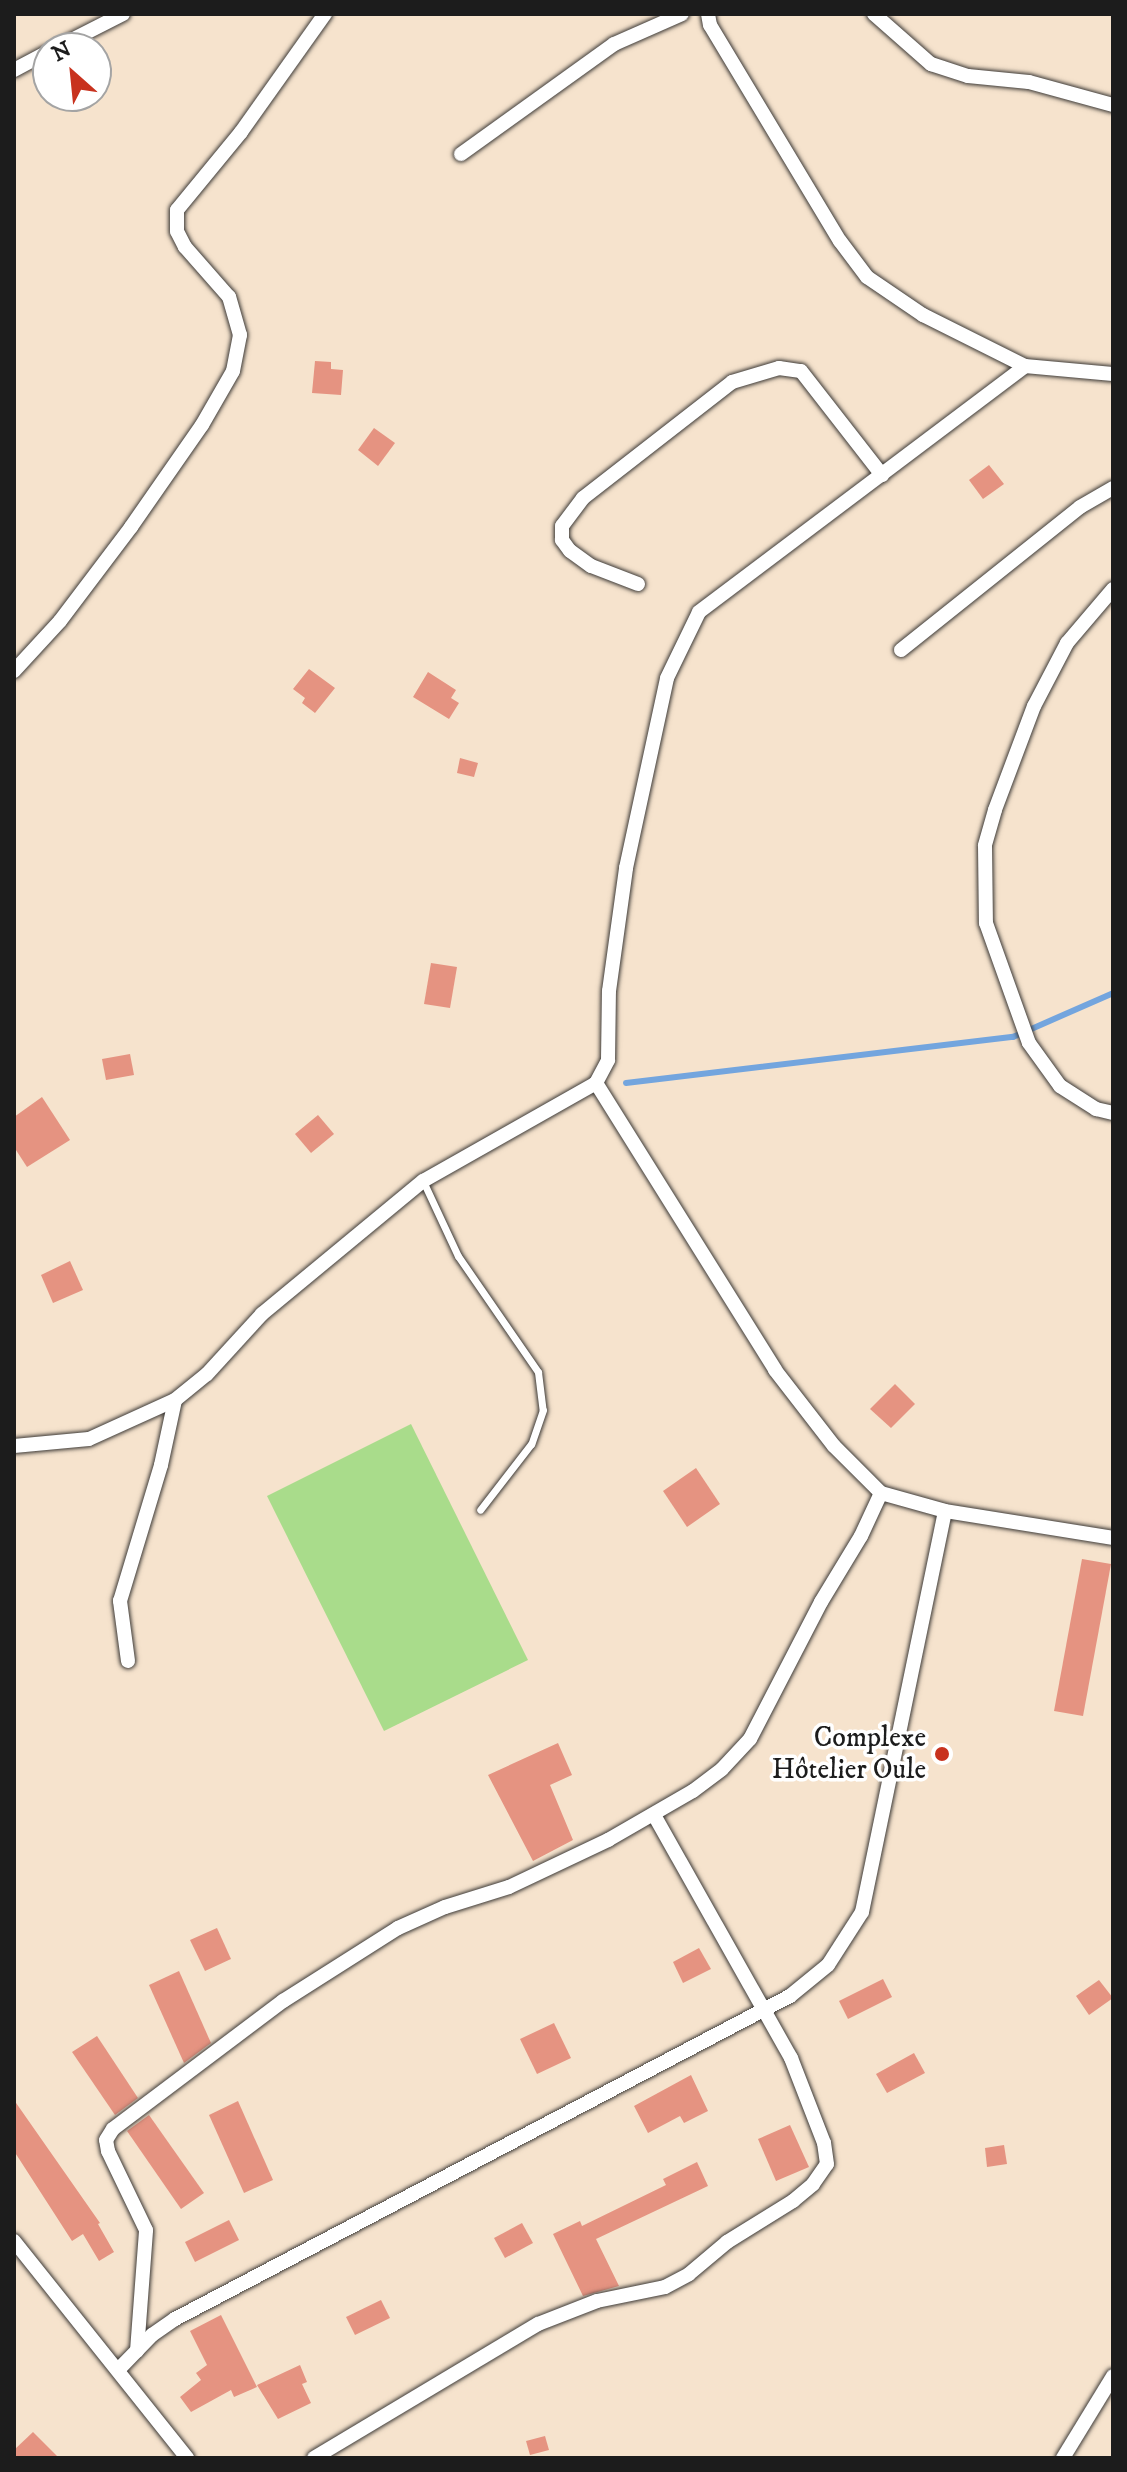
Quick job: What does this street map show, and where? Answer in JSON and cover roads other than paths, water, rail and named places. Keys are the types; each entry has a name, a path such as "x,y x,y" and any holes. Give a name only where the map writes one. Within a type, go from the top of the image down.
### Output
{"street":[{"path":"88,32 123,14"},
{"path":"14,671 60,621 131,527 202,425 233,371 240,335 229,297 185,247 177,231 177,210 241,132 325,14"},
{"path":"461,154 614,44 682,14"},
{"path":"708,14 710,25 840,241 867,277 923,315 1025,366 1113,374"},
{"path":"874,14 931,64 968,76 1029,82 1113,105"},
{"path":"14,70 32,60"},
{"path":"14,1446 89,1439 175,1400 207,1374 262,1314 423,1181 596,1083 608,1060 610,977 626,868 667,678 699,612 716,596 806,534 1025,366"},
{"path":"638,584 591,566 570,551 562,540 562,526 583,498 732,382 779,368 801,371 882,475"},
{"path":"901,650 1080,507 1113,488"},
{"path":"1113,589 1089,613 1034,706 995,810 985,846 986,923 1029,1043 1060,1086 1096,1109 1113,1113"},
{"path":"596,1083 775,1370 834,1446 881,1493 945,1511 1113,1538"},
{"path":"128,1661 120,1601 161,1465 175,1400"},
{"path":"136,2351 146,2230 108,2151 106,2140 113,2129 283,2001 398,1928 445,1907 509,1887 654,1815 722,1769 750,1739 821,1602 861,1536 881,1493"},
{"path":"118,2370 175,2319 804,1988 828,1965 862,1912 945,1511"},
{"path":"314,2458 538,2324 597,2301 665,2287 689,2274 727,2242 793,2201 813,2184 827,2164 824,2143 791,2058 654,1815"},
{"path":"14,2241 187,2458"},
{"path":"1063,2458 1113,2376"}],"lane":[{"path":"423,1181 458,1256 538,1372 543,1410 531,1444 480,1510"}],"waterway":[{"path":"626,1083 1013,1037 1113,993"}],"place":[{"name":"Complexe Hôtelier Oule","path":"942,1754"}]}
